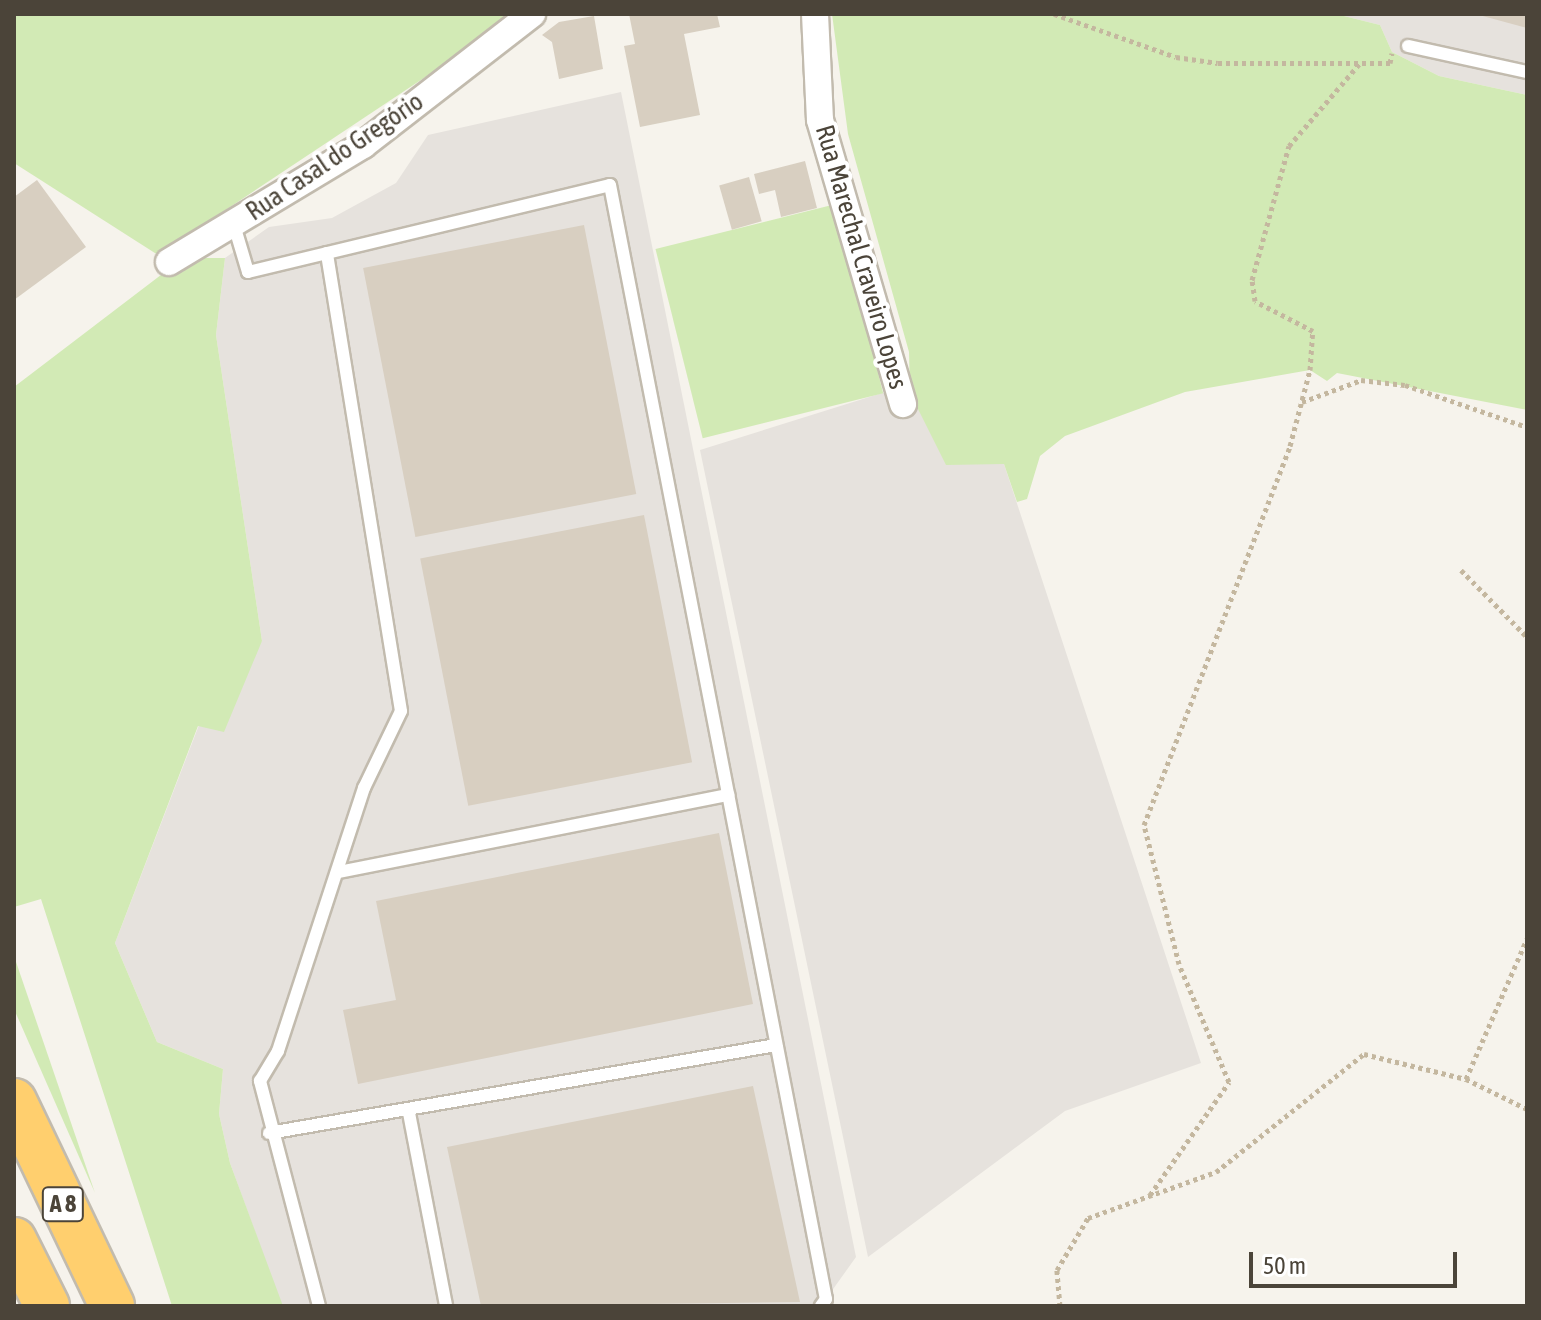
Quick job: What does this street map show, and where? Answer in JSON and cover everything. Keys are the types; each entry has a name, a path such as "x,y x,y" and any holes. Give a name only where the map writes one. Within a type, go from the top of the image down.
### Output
{"highway":[{"name":"A 8","path":"14,1101 112,1306"},
{"name":"A 8","path":"14,1240 47,1306"}],"street":[{"name":"Rua Casal do Gregório","path":"169,262 363,145 532,14"},
{"name":"Rua Marechal Craveiro Lopes","path":"815,14 820,120 903,404"}],"lane":[{"path":"1408,46 1527,72"},
{"path":"234,225 248,272 610,185 826,1299 821,1306"},
{"path":"319,1306 269,1133 260,1081 278,1051 364,788 401,711 327,253"},
{"path":"339,872 728,795"},
{"path":"269,1133 409,1113 776,1045"},
{"path":"409,1113 446,1306"}],"path":[{"path":"1054,14 1176,57 1264,66 1390,63 1392,52"},
{"path":"1150,1195 1229,1082 1179,964 1144,825 1302,402 1310,370 1313,331 1255,301 1252,280 1289,146 1361,62"},
{"path":"1302,402 1361,380 1405,385 1527,427"},
{"path":"1461,570 1527,637"},
{"path":"1466,1079 1527,939"},
{"path":"1060,1306 1057,1270 1073,1233 1088,1218 1216,1172 1364,1054 1466,1079 1527,1109"}],"shaded area":[{"path":"1336,14 1527,14 1527,95 1439,76 1392,52 1380,25"},
{"path":"621,92 856,1257 821,1306 282,1306 230,1163 219,1114 223,1069 157,1042 115,943 199,725 262,641 216,335 225,258 269,227 332,218 396,183 428,135"},
{"path":"882,393 910,393 1004,464 1201,1063 1065,1111 868,1257 700,450"}],"green space":[{"path":"14,14 520,14 158,255 14,163"},
{"path":"832,14 1336,14 1380,25 1392,52 1439,76 1527,95 1527,410 1337,373 1327,381 1310,370 1185,392 1065,436 1040,456 1027,499 1017,502 1004,464 946,465 910,393 909,352 848,134"},
{"path":"836,204 883,393 703,438 656,249"},
{"path":"199,258 225,258 216,335 262,641 224,732 198,726 115,943 157,1042 223,1069 219,1114 230,1163 283,1306 172,1306 41,899 14,907 14,387 174,265"},
{"path":"14,956 95,1193 14,1009"}],"building":[{"path":"629,14 717,14 720,27 684,34 700,115 640,127 624,46 635,44"},
{"path":"1527,14 1527,28 1479,15"},
{"path":"594,16 603,69 559,79 552,42 542,35 559,22"},
{"path":"805,161 817,208 781,217 775,190 759,194 754,174"},
{"path":"749,177 762,221 732,230 719,186"},
{"path":"37,180 86,247 14,300 14,197"},
{"path":"584,225 636,494 415,537 363,268"},
{"path":"644,515 692,762 468,806 420,559"},
{"path":"719,833 753,1004 358,1084 343,1010 396,1000 376,901"},
{"path":"753,1086 800,1302 481,1306 447,1147"}]}
